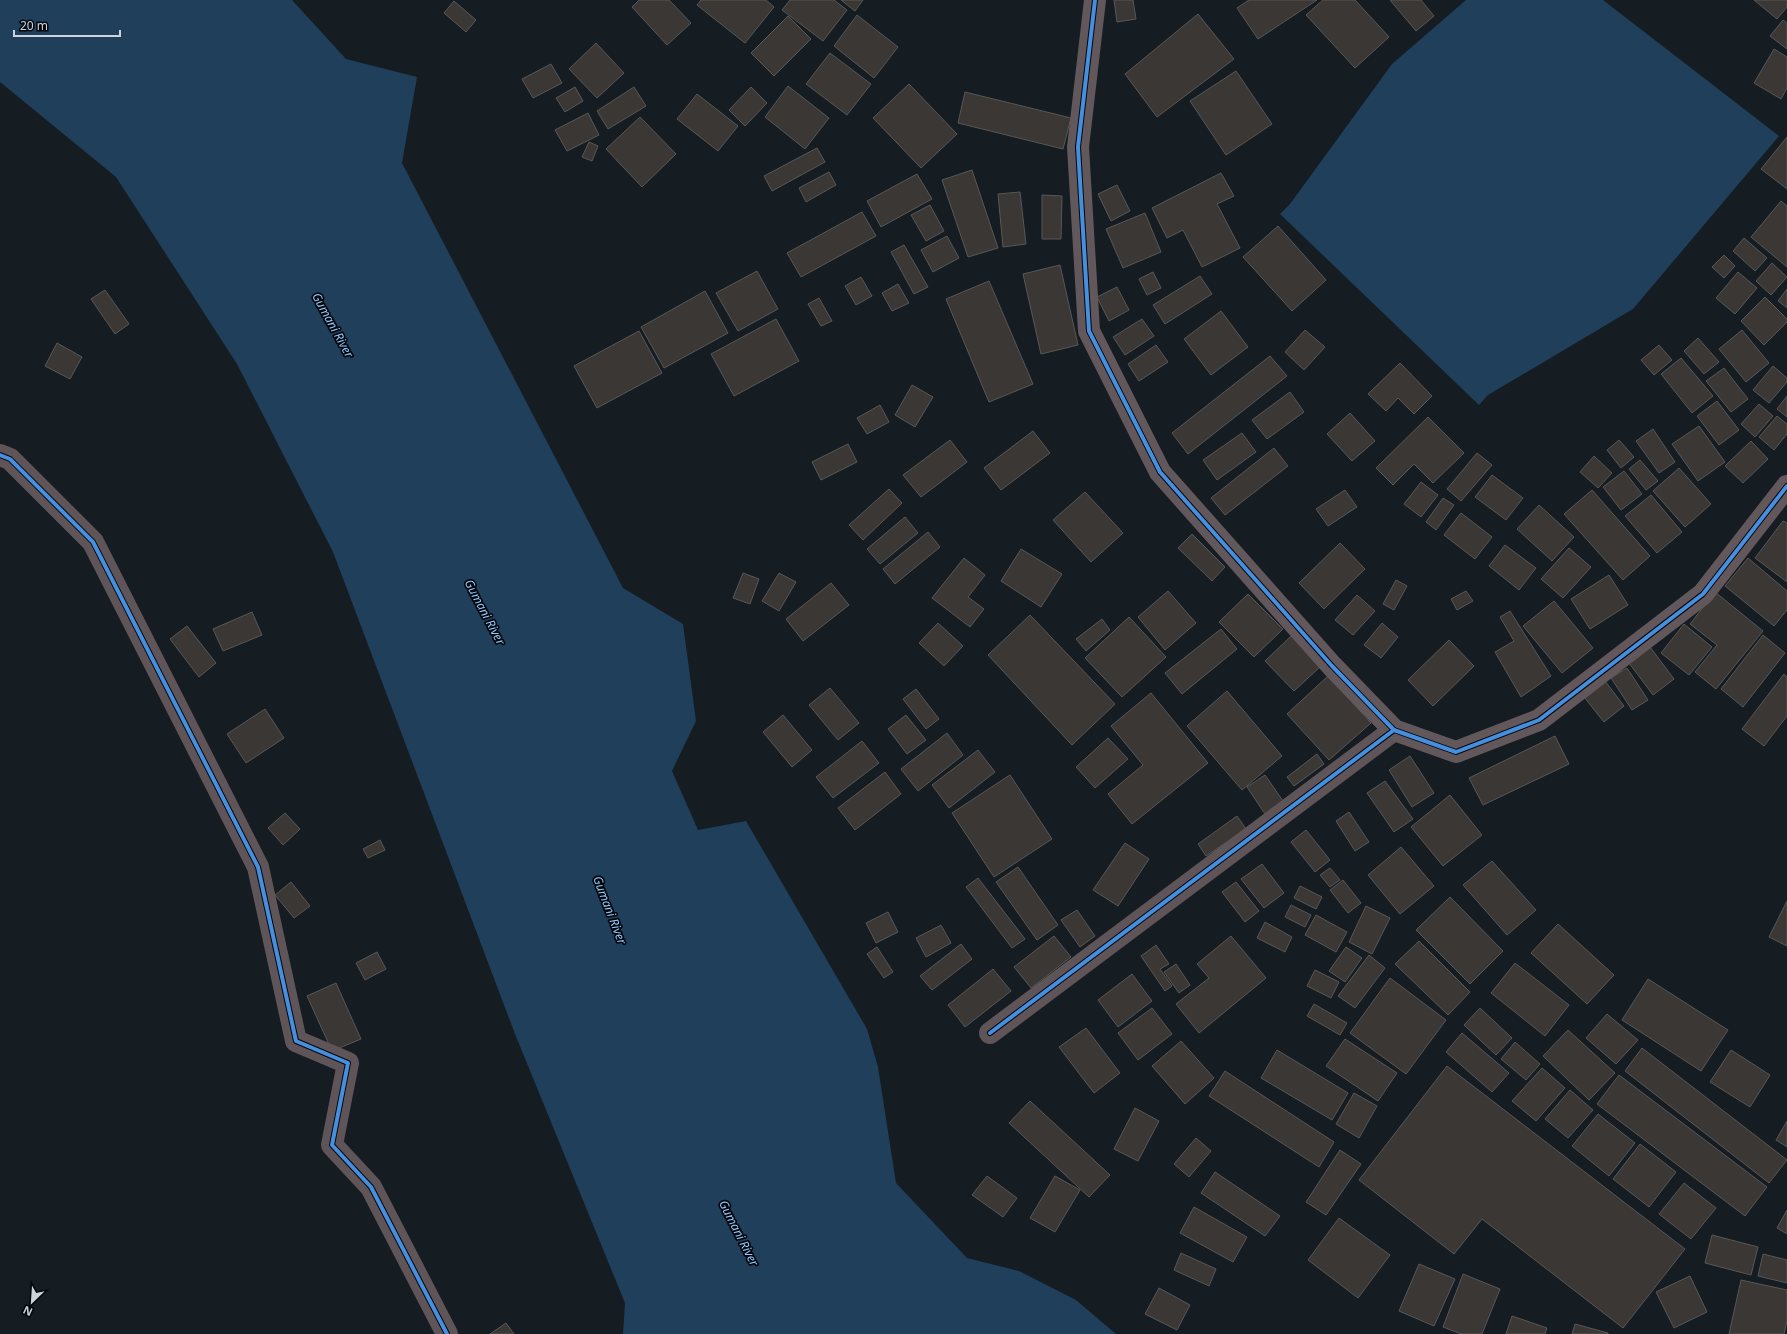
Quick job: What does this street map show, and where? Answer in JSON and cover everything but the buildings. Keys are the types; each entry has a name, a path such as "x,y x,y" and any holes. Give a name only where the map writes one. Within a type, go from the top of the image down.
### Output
{"street":[{"path":"1095,0 1078,147 1089,331 1160,472 1332,666 1394,730 1456,752 1539,720 1703,594 1787,486"},
{"path":"0,454 10,459 93,542 251,853 258,867 296,1041 348,1063 332,1145 371,1187 447,1334"},
{"path":"990,1033 1394,730"}],"water":[{"name":"Gumani River","path":"0,0 292,0 346,59 417,77 402,163 623,588 683,624 696,721 672,771 698,830 746,821 867,1029 878,1067 896,1183 967,1258 1019,1271 1076,1300 1116,1334 623,1334 625,1303 515,1034 333,552 237,364 116,177 0,82"},
{"path":"1466,0 1603,0 1779,136 1633,309 1488,395 1479,405 1280,214 1290,204 1392,64"}],"cycle path":[{"path":"1095,0 1078,147 1089,331 1160,472 1332,666 1394,730 1456,752 1539,720 1703,594 1787,486"},
{"path":"0,455 10,459 93,542 258,867 296,1041 348,1063 332,1145 371,1187 447,1334"},
{"path":"990,1033 1394,730"}]}
